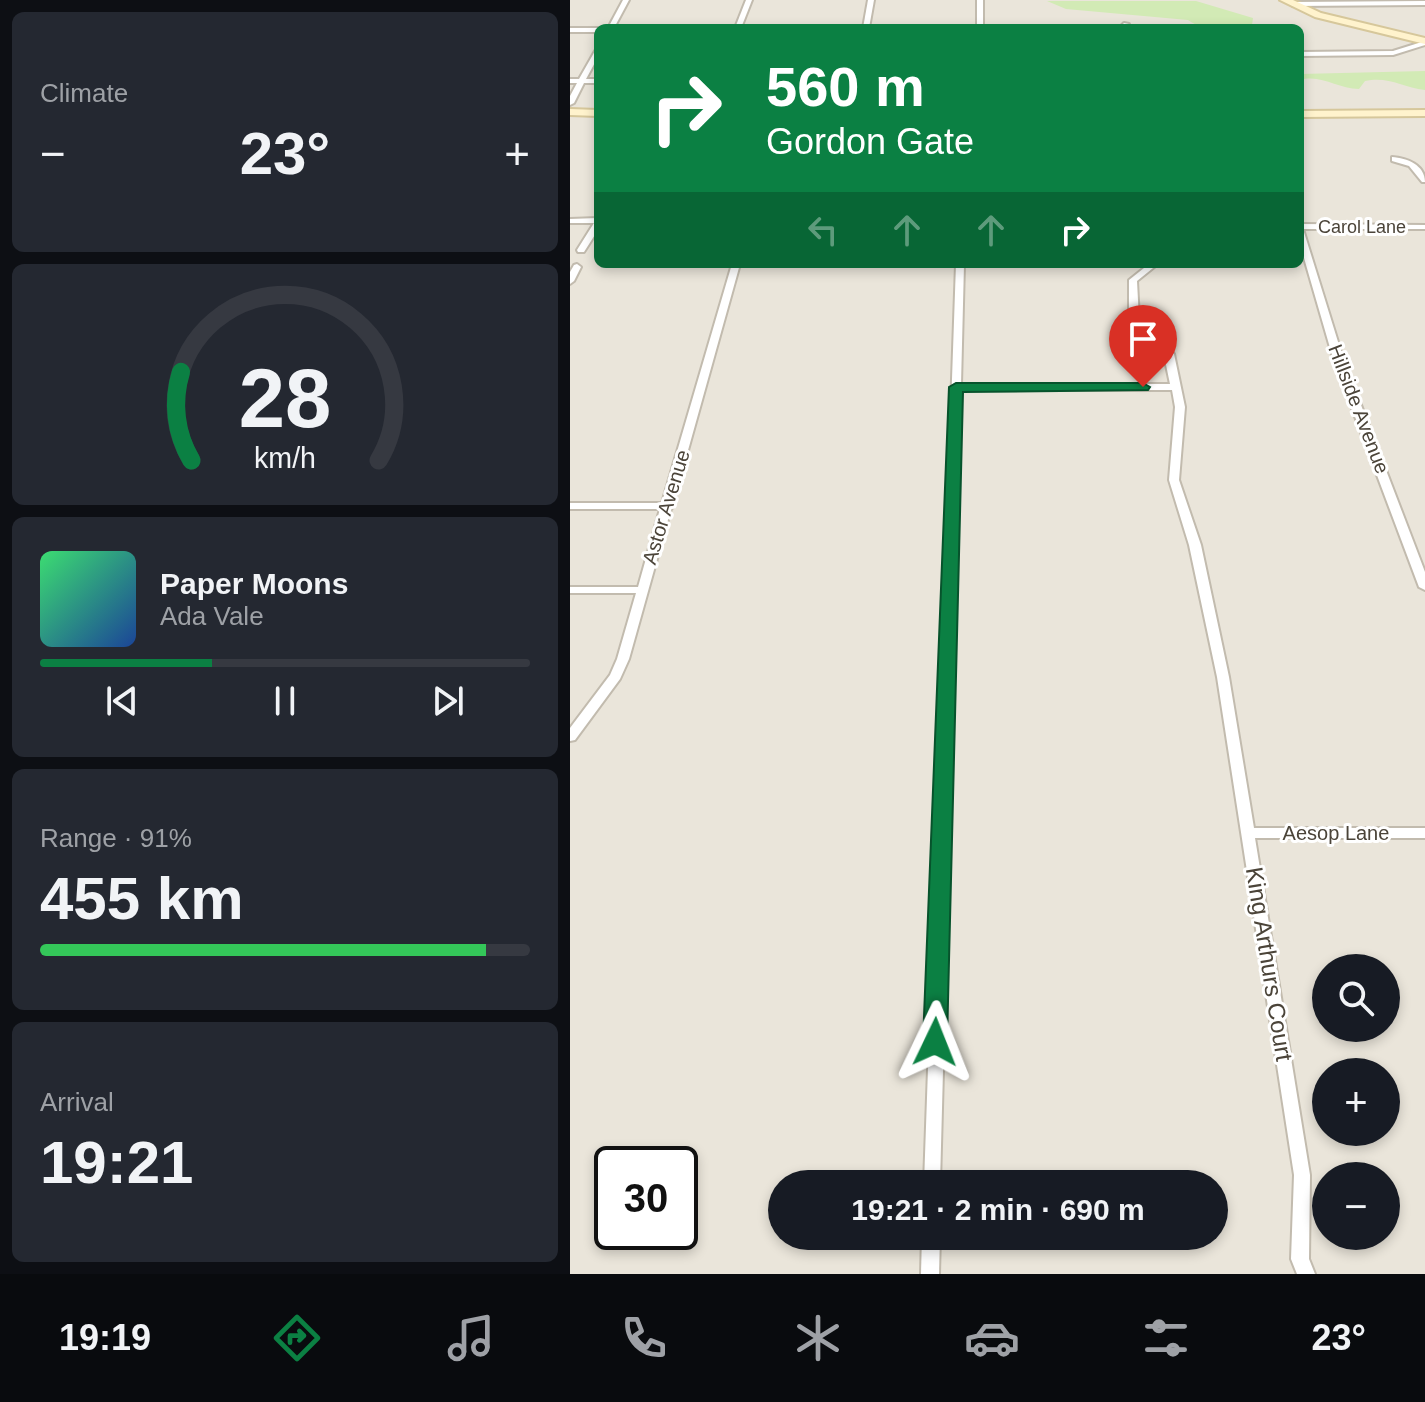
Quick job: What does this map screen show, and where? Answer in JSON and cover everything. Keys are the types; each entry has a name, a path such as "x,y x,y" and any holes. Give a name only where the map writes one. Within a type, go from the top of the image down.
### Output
{"main road":[{"path":"1289,2 1318,15 1425,42"},
{"path":"570,112 594,113"},
{"path":"1304,114 1425,113"}],"street":[{"path":"613,24 626,0"},
{"path":"740,24 749,0"},
{"path":"867,24 871,0"},
{"path":"980,0 980,24"},
{"path":"1289,2 1425,3"},
{"path":"570,30 594,30"},
{"path":"1304,54 1393,53 1425,42"},
{"path":"570,103 594,59"},
{"path":"570,81 594,81"},
{"path":"1395,159 1412,164 1425,180"},
{"path":"570,221 594,221"},
{"name":"Carol Lane","path":"1304,228 1425,227"},
{"path":"581,250 594,228"},
{"name":"Hillside Avenue","path":"1304,242 1338,358 1425,587"},
{"path":"570,281 577,267"},
{"name":"Astor Avenue","path":"570,737 616,676 640,590 669,506 735,268"},
{"path":"932,1170 960,268"},
{"name":"King Arthurs Court","path":"1149,268 1133,280 1134,321 1169,354 1181,420 1174,480 1195,545 1218,654 1248,833 1302,1175 1300,1259 1306,1274"},
{"path":"956,387 1174,387"},
{"path":"570,506 669,506"},
{"path":"570,590 640,590"},
{"name":"Aesop Lane","path":"1248,833 1425,833"},
{"path":"930,1274 931,1250"}],"shaded area":[{"path":"570,0 1425,0 1425,1274 570,1274"}],"green space":[{"path":"1047,1 1196,1 1253,18 1252,24 1195,24 1188,20 1066,9"},
{"path":"1425,71 1425,90 1381,80 1365,81 1359,89 1323,80 1304,80 1304,74"}],"route":[{"path":"935,1042 956,387 1143,387"}]}
